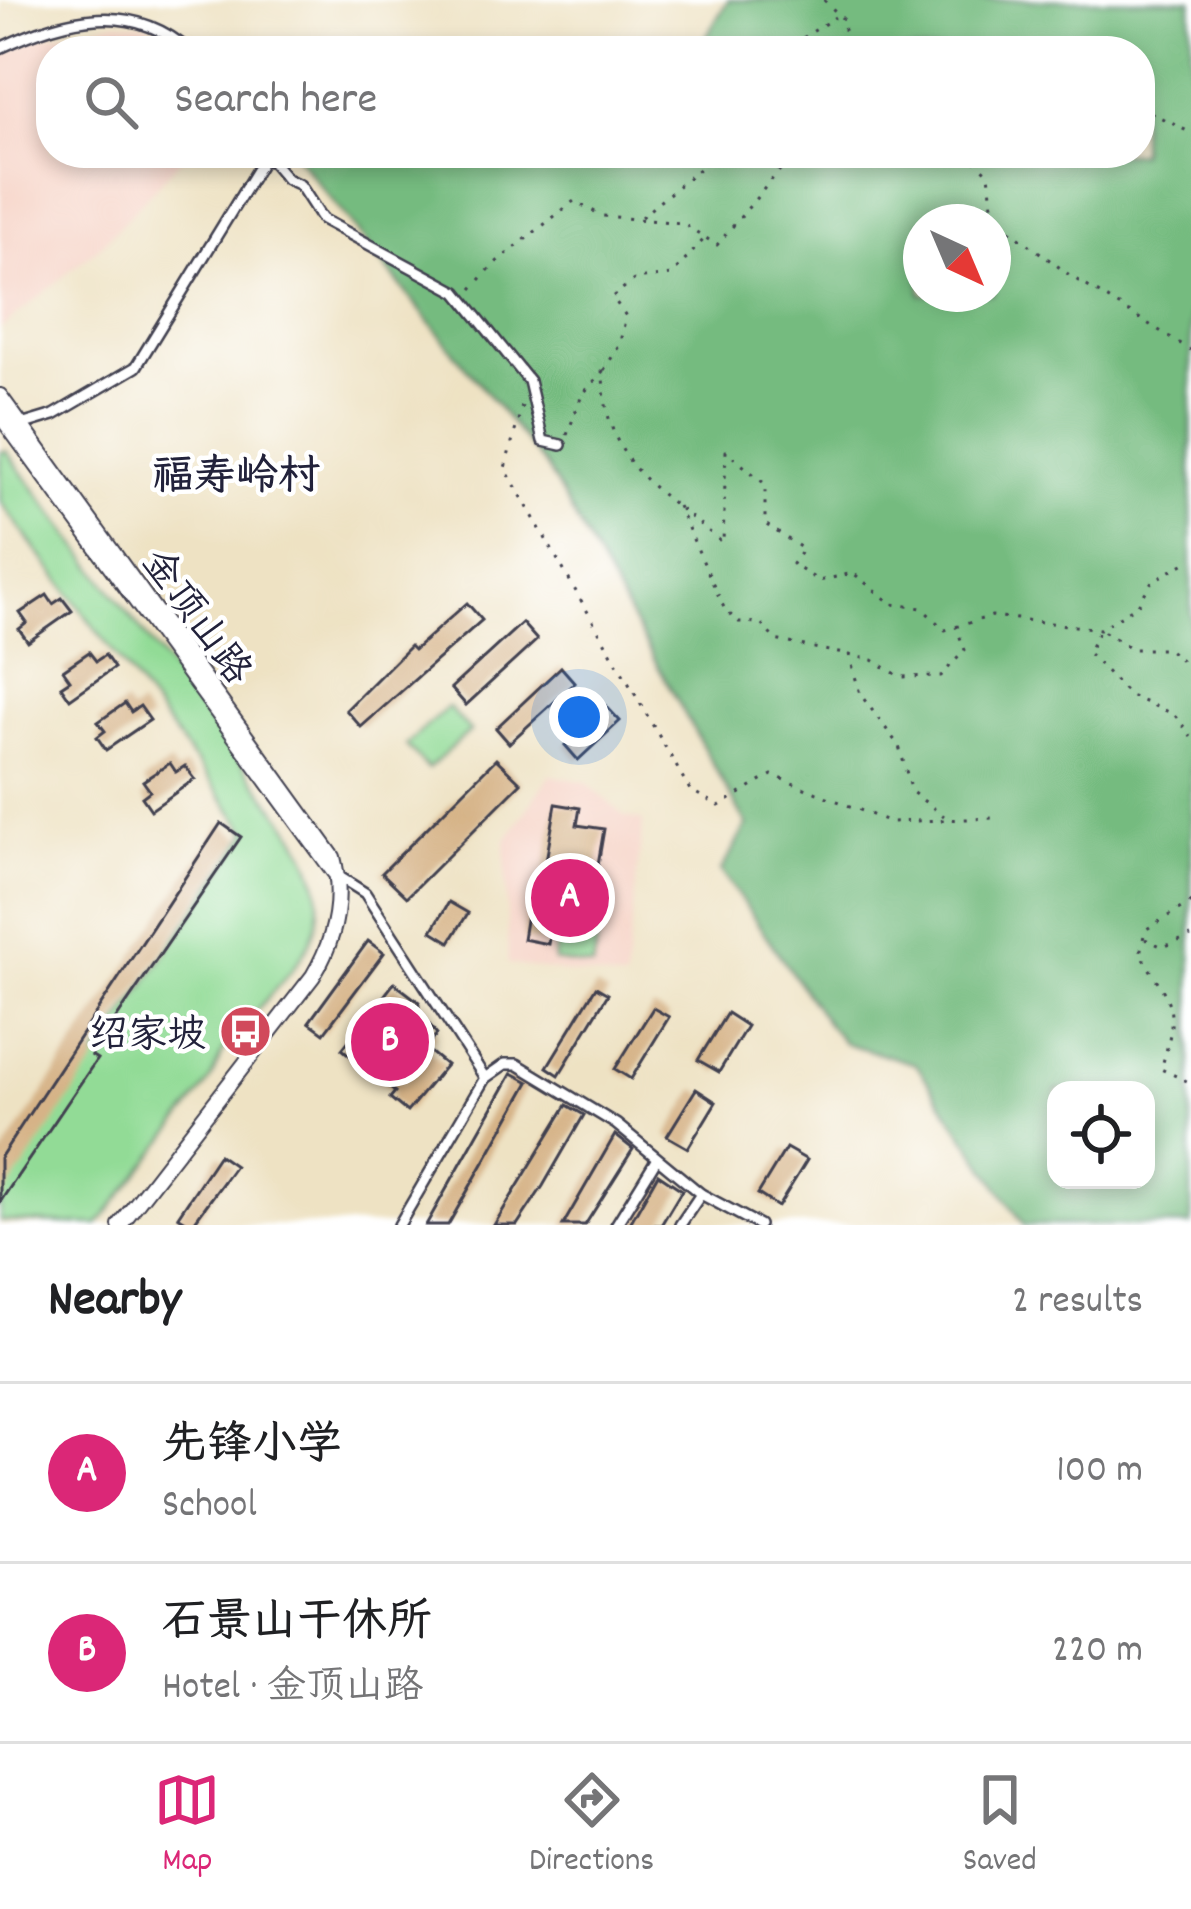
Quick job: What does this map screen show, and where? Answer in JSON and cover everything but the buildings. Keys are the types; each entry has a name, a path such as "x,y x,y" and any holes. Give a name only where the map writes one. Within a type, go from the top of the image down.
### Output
{"street":[{"path":"0,49 58,26 137,12 175,36"},
{"path":"21,425 54,415 136,367 257,168"},
{"path":"278,168 300,185 322,219 463,300 529,381 542,441 561,445"},
{"name":"金顶山路","path":"1,403 333,857 338,876"},
{"name":"金顶山路","path":"1,403 338,876"},
{"path":"120,1225 313,976 331,938 338,876 365,893 485,1078"},
{"path":"399,1225 485,1078 505,1064 517,1064 616,1124 700,1194 759,1225"},
{"path":"616,1225 656,1160"},
{"path":"680,1225 700,1194"}],"path":[{"path":"824,0 835,17 844,20 844,36"},
{"path":"806,36 835,17"},
{"path":"1155,115 1191,134"},
{"path":"640,219 700,168"},
{"path":"463,300 494,264 574,201 603,215 682,223 717,245 781,168"},
{"path":"983,168 989,173 993,217 1072,277 1191,350"},
{"path":"561,445 578,418 582,394 620,346 626,316 612,297 634,279 672,275 705,238"},
{"path":"603,371 603,400 616,447 723,544 726,451 765,484 765,524 803,549 792,564 818,581 853,573 892,604 922,608 945,631 992,616 1100,629 1132,649 1168,649 1191,668"},
{"path":"529,381 505,468 690,790 719,806 772,775 890,822 993,818"},
{"path":"677,505 724,610 739,622 761,623 775,640 850,654 902,677 941,676 965,650 956,627"},
{"path":"1191,560 1152,581 1138,605 1100,629 1088,653 1130,696 1174,714 1191,736"},
{"path":"850,654 860,694 899,746 912,792 945,817"},
{"path":"1191,902 1144,930 1140,954 1167,995 1174,1023 1161,1070 1191,1083"},
{"path":"1143,939 1163,946 1191,937"}],"shaded area":[{"path":"117,22 147,25 161,36 49,36"},
{"path":"36,39 36,168 173,168 104,243 0,329 0,57"},
{"path":"550,775 586,782 624,816 643,821 625,981 508,964 505,842"}],"green space":[{"path":"728,0 1191,0 1191,1225 1024,1225 916,1064 844,1043 721,871 747,825 547,468 306,168 1155,168 1155,36 707,36"},
{"path":"6,451 288,825 309,862 318,894 317,922 308,946 227,1045 206,1086 98,1225 0,1221 0,1198 248,832 0,501 0,452"},
{"path":"448,707 470,731 428,769 406,745"},
{"path":"563,901 602,906 593,967 554,961"}],"place":[{"name":"先锋小学","path":"570,898"},
{"name":"绍家坡","path":"245,1032"},
{"name":"石景山干休所","path":"390,1042"}],"district":[{"name":"福寿岭村","path":"236,473"}]}
